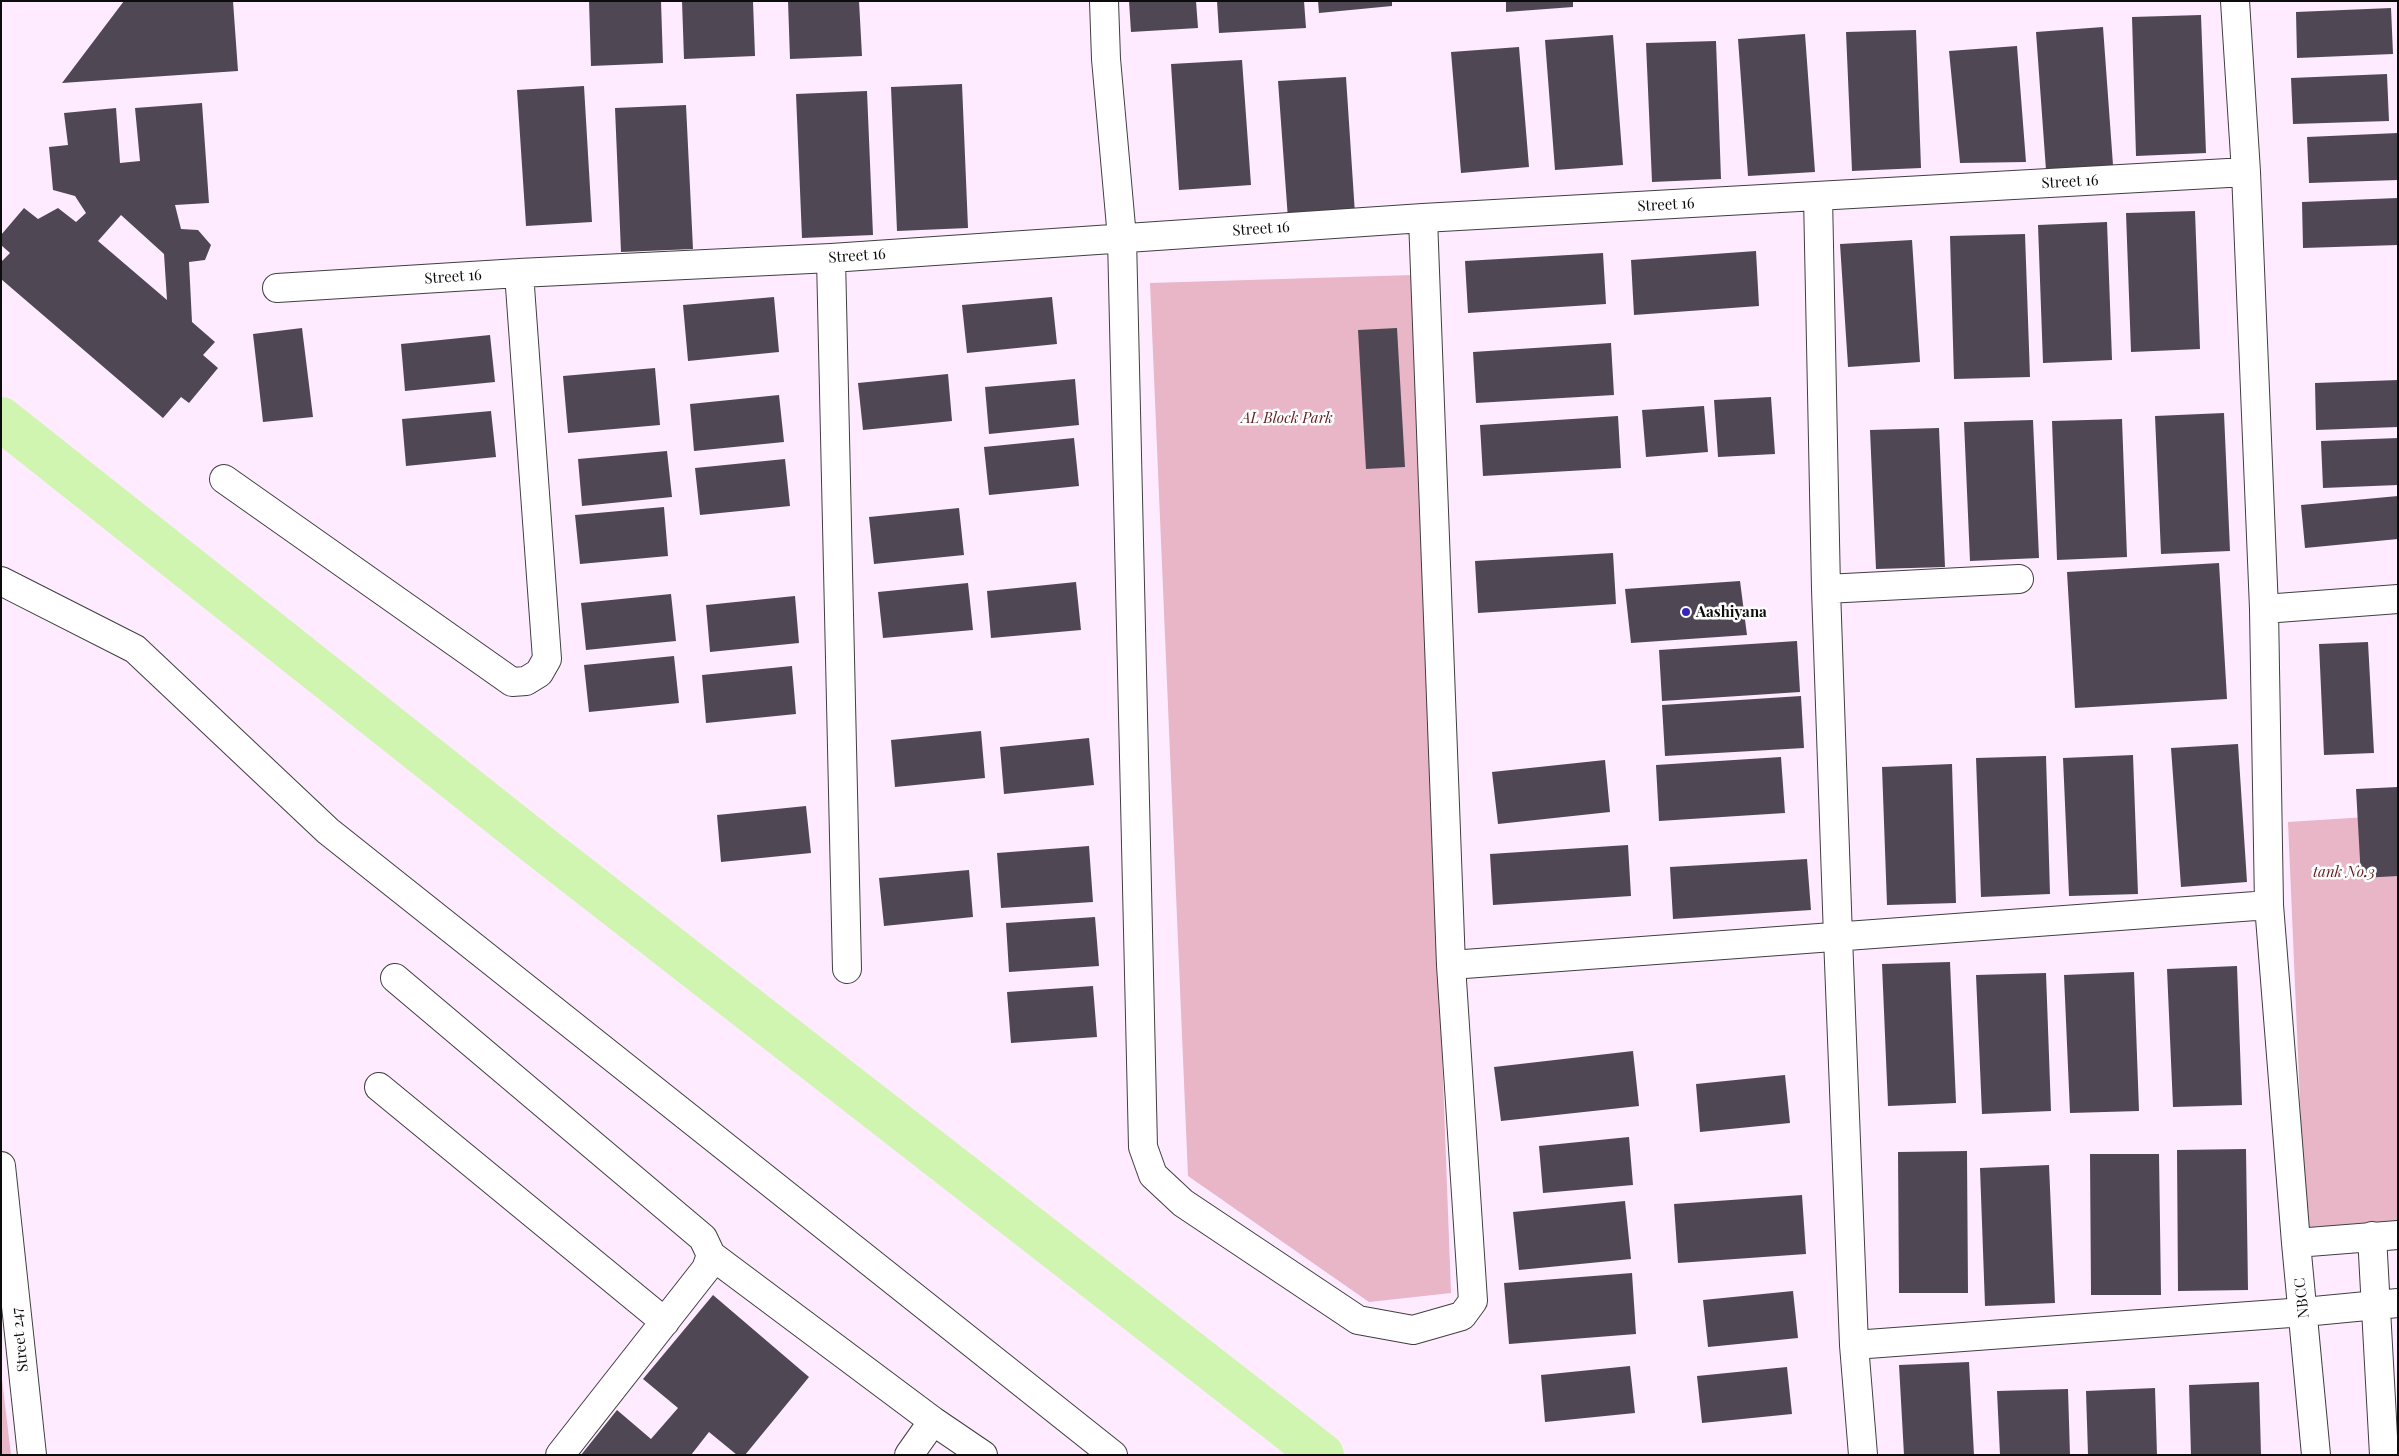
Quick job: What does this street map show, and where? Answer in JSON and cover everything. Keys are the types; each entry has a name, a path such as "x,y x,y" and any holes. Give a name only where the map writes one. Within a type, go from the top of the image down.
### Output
{"street":[{"path":"1104,1 1106,59 1122,238 1143,1147 1153,1175 1183,1203 1358,1320 1413,1330 1443,1324 1462,1316 1474,1301 1451,965 1423,218"},
{"name":"NBCC","path":"2235,1 2246,172 2264,609 2269,905 2296,1243 2316,1455"},
{"name":"Street 16","path":"277,288 519,273 831,258 1423,218 2246,172"},
{"path":"1818,196 1826,589 1838,937 1854,1345 1862,1455"},
{"path":"831,258 846,969"},
{"path":"224,479 512,682 526,681 539,673 547,659 519,273"},
{"path":"1826,589 2019,579"},
{"path":"1,581 135,649 328,831 1113,1455"},
{"path":"2264,609 2398,599"},
{"path":"1451,965 2269,905"},
{"path":"395,978 703,1238 711,1255 933,1421 983,1455"},
{"path":"379,1087 665,1322"},
{"name":"Street 247","path":"1,1166 32,1455"},
{"path":"2296,1243 2385,1236 2387,1304 2384,1455"},
{"path":"560,1455 706,1269 711,1255"},
{"path":"1854,1345 2304,1312 2387,1304"},
{"path":"909,1455 933,1421"}],"green space":[{"name":"AL Block Park","path":"1413,275 1451,1293 1369,1302 1188,1176 1150,283"},
{"name":"tank No.3","path":"2398,815 2398,1225 2306,1241 2288,822"},
{"path":"1,1371 11,1455 1,1455"}],"building":[{"path":"124,1 233,1 238,71 62,83"},
{"path":"589,1 661,1 663,63 591,66"},
{"path":"682,1 753,1 755,56 684,59"},
{"path":"788,1 859,1 862,56 790,59"},
{"path":"1129,1 1196,1 1198,28 1131,32"},
{"path":"1217,1 1304,1 1306,28 1219,33"},
{"path":"1318,1 1392,1 1392,6 1319,13"},
{"path":"1506,1 1573,1 1573,7 1506,12"},
{"path":"2391,8 2393,54 2297,58 2296,12"},
{"path":"2201,15 2206,153 2136,156 2132,17"},
{"path":"2103,27 2113,165 2046,170 2036,32"},
{"path":"1916,30 1921,168 1852,171 1846,32"},
{"path":"1805,34 1815,172 1748,176 1738,39"},
{"path":"1613,35 1623,165 1555,170 1545,40"},
{"path":"1716,41 1721,179 1652,182 1646,43"},
{"path":"2017,46 2026,162 1960,163 1949,51"},
{"path":"1519,47 1529,167 1461,173 1451,52"},
{"path":"1242,60 1251,185 1179,190 1171,64"},
{"path":"2387,74 2389,121 2293,124 2291,78"},
{"path":"1346,77 1355,214 1288,219 1278,81"},
{"path":"962,84 968,228 897,231 891,87"},
{"path":"584,86 592,222 526,226 517,90"},
{"path":"867,91 873,235 802,238 796,94"},
{"path":"202,103 209,203 175,205 181,229 198,230 211,245 205,260 189,262 192,322 215,342 203,355 218,368 189,403 181,397 163,418 1,279 1,262 10,253 1,245 1,235 24,208 38,219 58,208 76,222 86,213 75,196 53,190 49,147 68,145 64,113 116,108 120,163 140,161 135,108","holes":["121,215 164,254 167,300 98,241"]},
{"path":"686,105 693,249 621,252 615,108"},
{"path":"2398,133 2398,180 2309,183 2307,137"},
{"path":"2397,198 2398,245 2303,248 2302,202"},
{"path":"2195,211 2200,349 2131,352 2126,213"},
{"path":"2107,222 2112,360 2043,363 2038,225"},
{"path":"2025,234 2030,377 1954,379 1950,236"},
{"path":"1912,240 1920,362 1848,367 1840,244"},
{"path":"1756,251 1759,306 1634,315 1631,260"},
{"path":"1603,253 1606,304 1468,313 1465,261"},
{"path":"774,297 779,352 688,361 683,305"},
{"path":"1052,297 1057,344 967,353 962,305"},
{"path":"302,328 313,417 263,422 253,334"},
{"path":"1397,328 1405,467 1366,469 1358,330"},
{"path":"490,335 495,382 405,391 401,344"},
{"path":"1611,343 1614,395 1476,403 1473,352"},
{"path":"655,368 660,425 568,433 563,376"},
{"path":"948,374 952,421 863,430 858,383"},
{"path":"1075,379 1079,425 989,434 985,387"},
{"path":"2398,380 2398,427 2316,430 2315,383"},
{"path":"779,395 784,442 694,451 690,404"},
{"path":"1771,397 1775,454 1718,457 1714,400"},
{"path":"1704,406 1708,452 1646,457 1642,410"},
{"path":"491,411 496,457 406,466 402,419"},
{"path":"2224,413 2230,551 2161,554 2155,416"},
{"path":"1618,416 1621,468 1483,476 1480,425"},
{"path":"2122,419 2127,557 2057,560 2052,421"},
{"path":"2033,420 2039,558 1970,561 1964,422"},
{"path":"1939,428 1945,567 1876,569 1870,430"},
{"path":"1074,438 1079,486 989,495 984,447"},
{"path":"2398,438 2398,485 2323,488 2321,441"},
{"path":"667,451 672,497 582,506 578,459"},
{"path":"785,459 790,506 700,515 695,468"},
{"path":"2398,496 2398,539 2305,548 2301,505"},
{"path":"664,507 668,556 580,564 575,515"},
{"path":"959,508 964,555 874,564 869,517"},
{"path":"1613,553 1616,604 1478,613 1475,561"},
{"path":"2219,563 2227,699 2075,708 2067,572"},
{"name":"Aashiyana","path":"1740,581 1747,635 1631,643 1625,589"},
{"path":"1076,582 1081,630 991,638 987,591"},
{"path":"968,583 973,630 883,638 878,592"},
{"path":"671,594 676,641 586,650 581,603"},
{"path":"795,596 799,643 710,652 706,605"},
{"path":"1797,641 1800,692 1662,701 1659,650"},
{"path":"2368,642 2374,753 2324,755 2319,644"},
{"path":"674,656 679,703 589,712 584,665"},
{"path":"792,666 796,714 706,723 702,675"},
{"path":"1801,696 1804,748 1665,756 1662,705"},
{"path":"981,731 985,778 895,787 891,740"},
{"path":"1089,738 1094,785 1004,794 1000,747"},
{"path":"2238,744 2247,882 2181,887 2171,748"},
{"path":"2133,755 2138,894 2069,896 2063,758"},
{"path":"2046,756 2050,894 1981,897 1976,758"},
{"path":"1781,757 1785,813 1659,821 1656,765"},
{"path":"1605,760 1610,812 1498,824 1492,772"},
{"path":"1952,764 1956,903 1887,905 1882,767"},
{"path":"2398,787 2398,876 2361,878 2356,789"},
{"path":"806,806 811,853 721,862 717,815"},
{"path":"1628,845 1631,896 1493,905 1490,854"},
{"path":"1089,846 1093,902 1001,908 997,853"},
{"path":"1807,859 1811,910 1673,919 1670,867"},
{"path":"969,870 973,917 884,926 879,878"},
{"path":"1095,917 1099,966 1009,972 1006,923"},
{"path":"1950,962 1956,1103 1888,1106 1882,964"},
{"path":"2237,966 2242,1105 2173,1107 2167,969"},
{"path":"2134,972 2139,1111 2070,1113 2064,975"},
{"path":"2046,973 2051,1111 1982,1114 1976,975"},
{"path":"1093,986 1097,1037 1011,1043 1007,992"},
{"path":"1633,1051 1639,1106 1501,1121 1494,1067"},
{"path":"1785,1075 1790,1123 1700,1132 1696,1084"},
{"path":"1629,1137 1633,1185 1543,1193 1539,1146"},
{"path":"2246,1149 2248,1290 2178,1291 2177,1150"},
{"path":"1967,1151 1968,1293 1899,1293 1898,1152"},
{"path":"2090,1154 2159,1154 2161,1295 2091,1295"},
{"path":"2049,1165 2055,1303 1985,1306 1980,1168"},
{"path":"1802,1195 1806,1254 1678,1263 1674,1204"},
{"path":"1625,1201 1631,1259 1519,1270 1513,1212"},
{"path":"1632,1273 1636,1334 1509,1344 1504,1283"},
{"path":"1793,1291 1798,1338 1708,1347 1703,1300"},
{"path":"713,1295 809,1377 745,1455 737,1455 709,1432 691,1455 581,1455 617,1410 651,1439 678,1408 643,1379"},
{"path":"1969,1362 1974,1455 1904,1455 1899,1365"},
{"path":"1630,1366 1635,1413 1545,1422 1541,1375"},
{"path":"1787,1367 1792,1414 1702,1423 1697,1376"},
{"path":"2259,1382 2261,1455 2191,1455 2189,1385"},
{"path":"2155,1388 2157,1455 2088,1455 2086,1391"},
{"path":"2068,1389 2070,1455 2000,1455 1997,1391"}],"waterway":[{"path":"1,419 542,848 1322,1455"}],"place":[{"name":"Aashiyana","path":"1686,612"}]}
